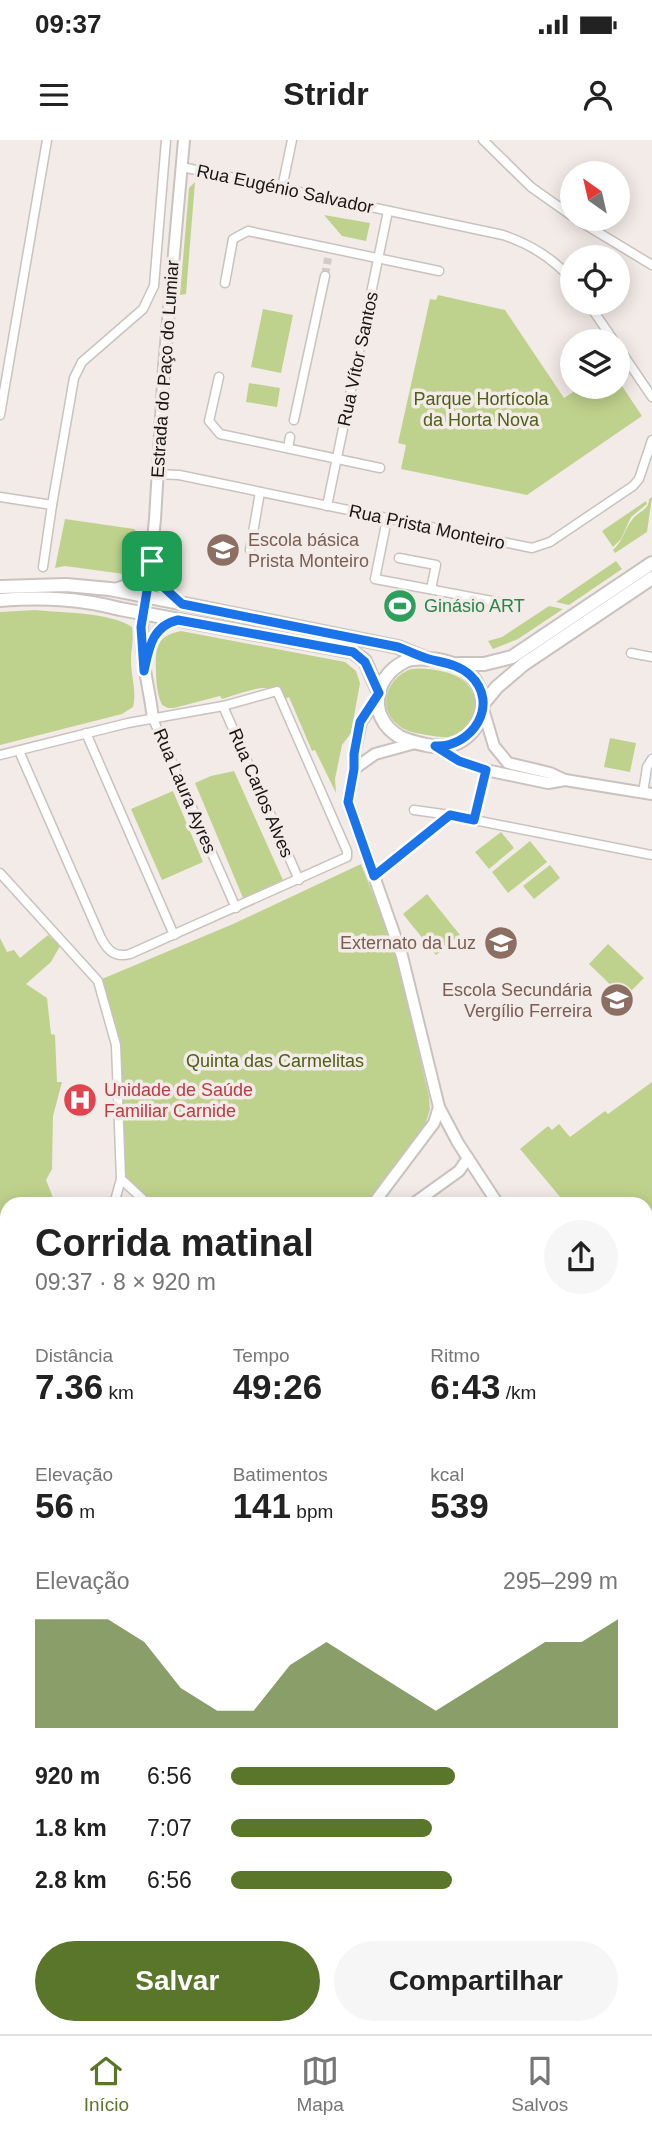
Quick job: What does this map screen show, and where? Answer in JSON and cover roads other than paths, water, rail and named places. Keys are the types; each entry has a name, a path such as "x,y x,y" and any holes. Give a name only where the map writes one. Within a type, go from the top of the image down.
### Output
{"main road":[{"path":"652,564 512,657 472,665 427,659 411,659 397,665 386,675 379,694 379,708 384,722 402,738 415,743 450,746 465,739 476,729 483,707 497,687 524,664 652,578"},
{"path":"0,587 66,585 110,589 398,647 427,659"},
{"path":"0,600 56,598 121,601 144,595"},
{"path":"144,595 144,613"},
{"path":"88,601 353,652 365,662 379,694"},
{"path":"448,663 464,669 475,680 481,692 483,707"}],"street":[{"path":"0,415 47,140"},
{"path":"43,567 74,378 82,362 142,309 154,286 166,140"},
{"name":"Estrada do Paço do Lumiar","path":"144,595 152,561 164,367 184,140"},
{"path":"282,188 292,140"},
{"path":"483,140 531,187 560,208"},
{"name":"Rua Eugénio Salvador","path":"182,167 517,240 551,259 560,268"},
{"name":"Rua Vítor Santos","path":"327,506 388,211"},
{"path":"225,283 233,239 248,231 439,271"},
{"path":"596,231 652,265"},
{"path":"328,258 330,248"},
{"path":"294,420 324,276"},
{"path":"630,365 652,397"},
{"path":"219,377 209,421 220,434 380,468"},
{"path":"288,448 290,438"},
{"name":"Rua Prista Monteiro","path":"157,474 179,475 522,547 541,546 633,486 639,479 652,440"},
{"path":"250,550 260,492"},
{"path":"1,496 52,505"},
{"path":"387,519 375,579 514,605"},
{"path":"399,558 436,565 431,589"},
{"path":"110,589 118,589 134,581 152,561"},
{"path":"152,561 159,583 182,604"},
{"name":"Rua Laura Ayres","path":"144,613 141,645 153,719 236,908"},
{"name":"Rua Laura Ayres","path":"144,671 149,647 158,630 173,621 186,620"},
{"path":"631,653 652,657"},
{"path":"0,755 86,733 223,706 277,691 347,851 347,857 122,956 107,949 19,751"},
{"path":"379,694 360,722 348,802 402,956 439,1107 458,1143 494,1197"},
{"name":"Rua Carlos Alves","path":"223,706 299,880"},
{"path":"483,707 494,746 508,763 550,773 565,780 647,793 646,767 652,760"},
{"path":"86,733 174,934"},
{"path":"354,769 375,754 415,743"},
{"path":"435,746 459,761 486,770 548,783 565,780"},
{"path":"474,820 486,770"},
{"path":"414,810 652,855"},
{"path":"374,876 450,815"},
{"path":"0,873 98,981 116,1045 121,1179 116,1197"},
{"path":"378,1197 434,1123 439,1107"},
{"path":"423,1138 444,1132 458,1143"},
{"path":"423,1197 459,1171 468,1157"},
{"path":"121,1179 140,1197"}],"tunnel":[{"path":"325,276 328,258"}],"place":[{"name":"Escola básica Prista Monteiro","path":"223,550"},
{"name":"Ginásio ART","path":"400,606"},
{"name":"Externato da Luz","path":"501,943"},
{"name":"Escola Secundária Vergílio Ferreira","path":"617,1000"},
{"name":"Unidade de Saúde Familiar Carnide","path":"80,1100"}],"park label":[{"name":"Parque Hortícola da Horta Nova","path":"481,409"},
{"name":"Quinta das Carmelitas","path":"275,1061"}]}
